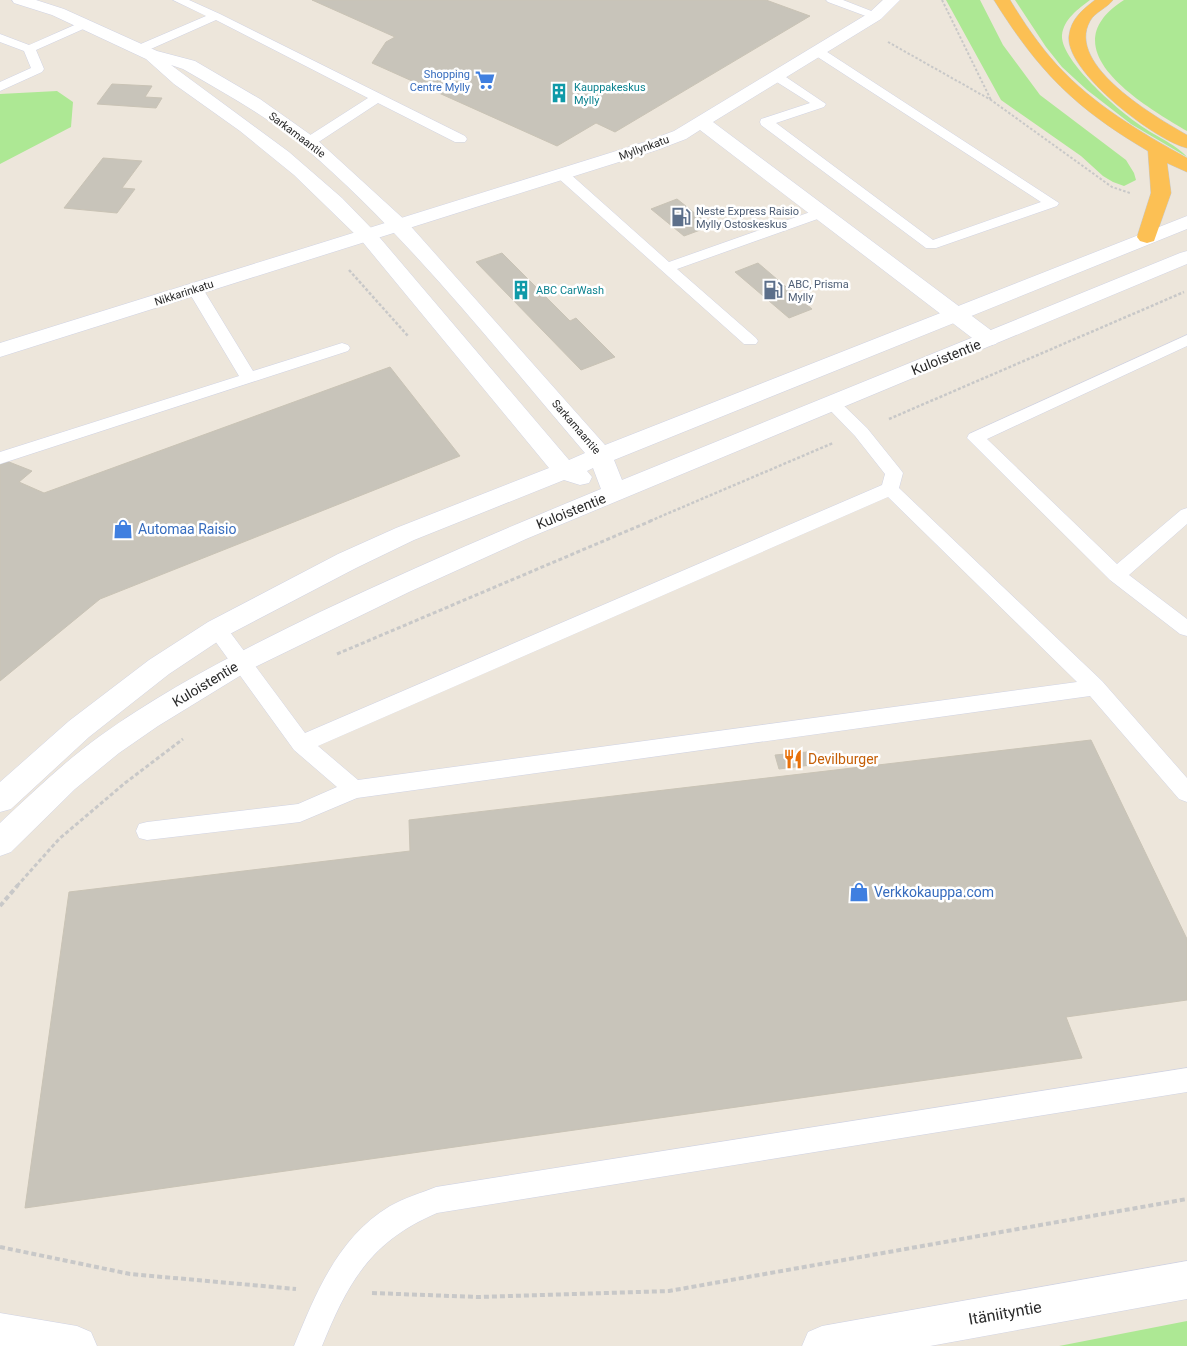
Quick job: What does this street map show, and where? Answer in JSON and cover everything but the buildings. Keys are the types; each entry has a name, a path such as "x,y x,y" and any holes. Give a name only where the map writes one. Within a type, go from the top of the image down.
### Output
{"highway":[{"path":"1002,0 1039,54 1060,78 1105,115 1187,166"},
{"path":"1105,0 1082,21 1077,37 1081,56 1096,76 1114,93 1187,143"},
{"path":"1147,237 1161,193 1157,149"}],"street":[{"name":"Sarkamaantie","path":"20,0 58,12 146,52 189,65 254,103 309,142 400,226 601,456 615,494"},
{"name":"Myllynkatu","path":"368,236 563,175 680,135 875,16 892,0"},
{"name":"Sarkamaantie","path":"146,52 168,74 228,114 289,160 338,203 368,236 564,470 615,494"},
{"path":"701,122 988,339"},
{"path":"0,800 78,729 159,667 216,629 279,595 406,534 1187,222"},
{"name":"Nikkarinkatu","path":"0,350 368,236"},
{"name":"Kuloistentie","path":"0,843 65,780 109,745 148,718 241,662 400,585 535,526 1187,257"},
{"name":"Itäniityntie","path":"822,1346 1187,1280"},
{"path":"0,1333 77,1346"}],"lane":[{"path":"180,0 216,16 460,139"},
{"path":"832,0 875,16"},
{"path":"146,52 216,16"},
{"path":"0,38 29,49 86,24"},
{"path":"0,87 38,69 29,49"},
{"path":"776,76 820,104 766,122 931,245 1052,203 817,51"},
{"path":"309,142 378,97"},
{"path":"563,175 750,341"},
{"path":"668,267 821,212"},
{"path":"195,289 249,378"},
{"path":"1187,340 975,438 1118,575 1187,629"},
{"path":"0,458 342,348"},
{"path":"832,404 861,432 894,473 890,489"},
{"path":"890,489 1094,687 1187,793"},
{"path":"301,744 890,489"},
{"path":"1118,575 1187,514"},
{"path":"216,629 301,744 354,789"},
{"path":"147,831 300,813 354,789 1094,687"},
{"path":"308,1346 330,1291 359,1249 398,1217 436,1200 1187,1080"}],"path":[{"path":"942,0 991,100"},
{"path":"884,40 991,100 1112,187 1137,195"},
{"path":"328,247 410,337"},
{"path":"331,657 1187,291"},
{"path":"0,906 59,839 125,783 188,736"},
{"path":"0,1247 130,1274 330,1291 479,1297 669,1291 1187,1200"}],"green space":[{"path":"946,0 980,0 1003,45 1040,95 1126,160 1136,180 1124,186 1113,182 1103,176 1081,156 1001,100"},
{"path":"1015,0 1090,0 1072,15 1063,29 1064,45 1070,57 1104,96 1128,116 1177,148 1187,157 1131,124 1087,90 1062,67 1046,47"},
{"path":"1124,0 1187,0 1187,131 1127,91 1110,74 1098,56 1095,37 1103,19"},
{"path":"57,91 73,102 71,127 0,164 0,94"},
{"path":"1187,1321 1187,1346 1059,1346"}],"place":[{"name":"Shopping Centre Mylly","path":"485,80"},
{"name":"Kauppakeskus Mylly","path":"559,93"},
{"name":"Neste Express Raisio Mylly Ostoskeskus","path":"681,217"},
{"name":"ABC CarWash","path":"521,290"},
{"name":"ABC, Prisma Mylly","path":"773,290"},
{"name":"Automaa Raisio","path":"123,529"},
{"name":"Devilburger","path":"793,759"},
{"name":"Verkkokauppa.com","path":"859,892"}]}
